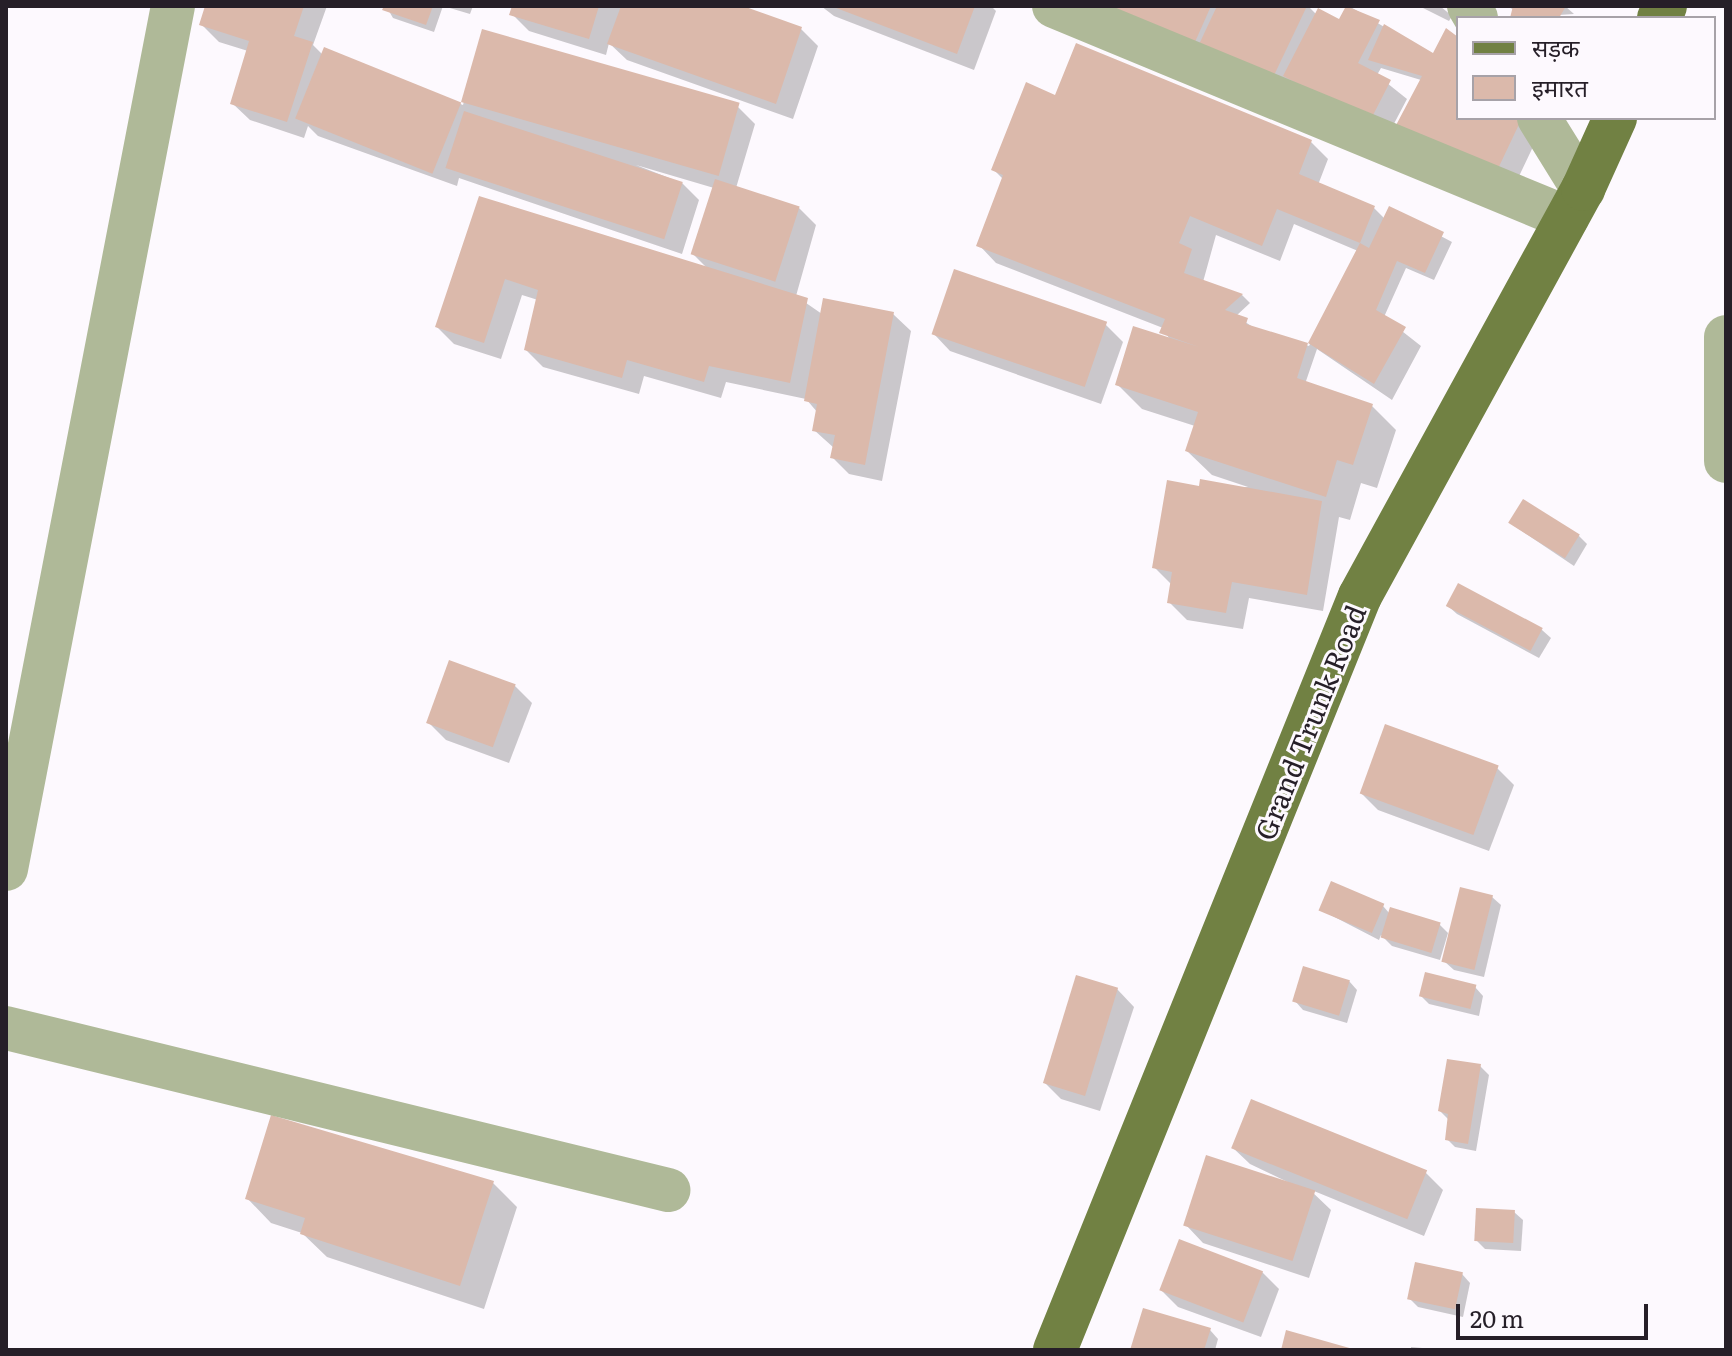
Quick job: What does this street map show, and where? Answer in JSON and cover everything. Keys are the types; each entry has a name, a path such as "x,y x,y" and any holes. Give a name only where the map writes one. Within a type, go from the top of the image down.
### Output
{"main road":[{"name":"Grand Trunk Road","path":"1055,1350 1360,596 1575,204 1614,120"}],"street":[{"path":"6,869 173,6"},
{"path":"1054,6 1575,204"},
{"path":"1540,120 1575,204"},
{"path":"1726,337 1726,461"},
{"path":"6,1028 668,1190"}],"building":[{"path":"205,6 304,6 294,36 313,42 287,122 230,104 249,41 199,25"},
{"path":"384,6 433,6 426,25 382,10"},
{"path":"512,6 599,6 589,39 509,15"},
{"path":"621,6 743,6 802,27 776,104 607,44"},
{"path":"831,6 975,6 957,54"},
{"path":"1068,6 1211,6 1187,60"},
{"path":"1217,6 1307,6 1268,88 1195,53"},
{"path":"1346,6 1380,20 1358,63 1391,80 1370,121 1283,76 1318,8 1339,19"},
{"path":"1513,6 1566,6 1560,16 1510,16"},
{"path":"1384,24 1433,53 1446,28 1456,36 1456,120 1521,120 1495,175 1394,129 1422,76 1368,60"},
{"path":"482,29 740,103 719,176 461,102"},
{"path":"1076,43 1312,140 1299,174 1375,206 1360,243 1277,209 1262,246 1190,216 1179,243 1192,249 1184,273 1243,294 1225,310 1248,318 1246,324 1308,343 1297,378 1373,404 1353,465 1337,460 1326,497 1185,451 1198,412 1115,385 1133,326 1199,347 1159,333 1165,319 976,246 1003,175 991,170 1026,82 1055,95"},
{"path":"324,47 461,102 432,174 295,118"},
{"path":"464,111 683,182 664,239 445,168"},
{"path":"715,179 800,207 775,282 691,254"},
{"path":"479,196 808,298 790,383 709,366 704,382 627,360 622,378 524,350 538,290 505,279 484,343 435,327"},
{"path":"1389,206 1444,232 1425,273 1397,261 1376,310 1406,327 1374,384 1308,343 1360,243 1369,248"},
{"path":"954,269 1107,322 1085,387 932,334"},
{"path":"823,298 894,312 865,465 830,458 835,435 812,431 817,404 804,401"},
{"path":"1200,479 1322,501 1307,595 1232,582 1226,613 1167,603 1172,572 1152,568 1167,480 1199,486"},
{"path":"1523,499 1580,535 1565,558 1508,523"},
{"path":"1458,583 1543,628 1531,651 1446,606"},
{"path":"449,660 516,684 493,747 426,723"},
{"path":"1385,724 1499,765 1473,835 1360,794"},
{"path":"1331,881 1384,904 1372,933 1318,910"},
{"path":"1460,887 1493,895 1474,970 1441,962"},
{"path":"1390,907 1441,922 1431,953 1381,938"},
{"path":"1303,966 1350,980 1339,1016 1292,1001"},
{"path":"1425,972 1476,985 1470,1009 1419,996"},
{"path":"1076,975 1118,988 1085,1096 1043,1083"},
{"path":"1447,1059 1481,1064 1468,1144 1445,1140 1448,1114 1438,1111"},
{"path":"1251,1099 1427,1170 1407,1219 1231,1148"},
{"path":"271,1115 494,1181 460,1286 300,1234 305,1218 245,1199"},
{"path":"1206,1155 1315,1191 1293,1261 1183,1225"},
{"path":"1476,1208 1515,1210 1513,1243 1474,1241"},
{"path":"1179,1239 1263,1271 1243,1323 1159,1290"},
{"path":"1415,1262 1463,1272 1455,1309 1407,1299"},
{"path":"1143,1308 1211,1328 1204,1350 1130,1350"},
{"path":"1286,1330 1353,1349 1353,1350 1281,1350"}]}
